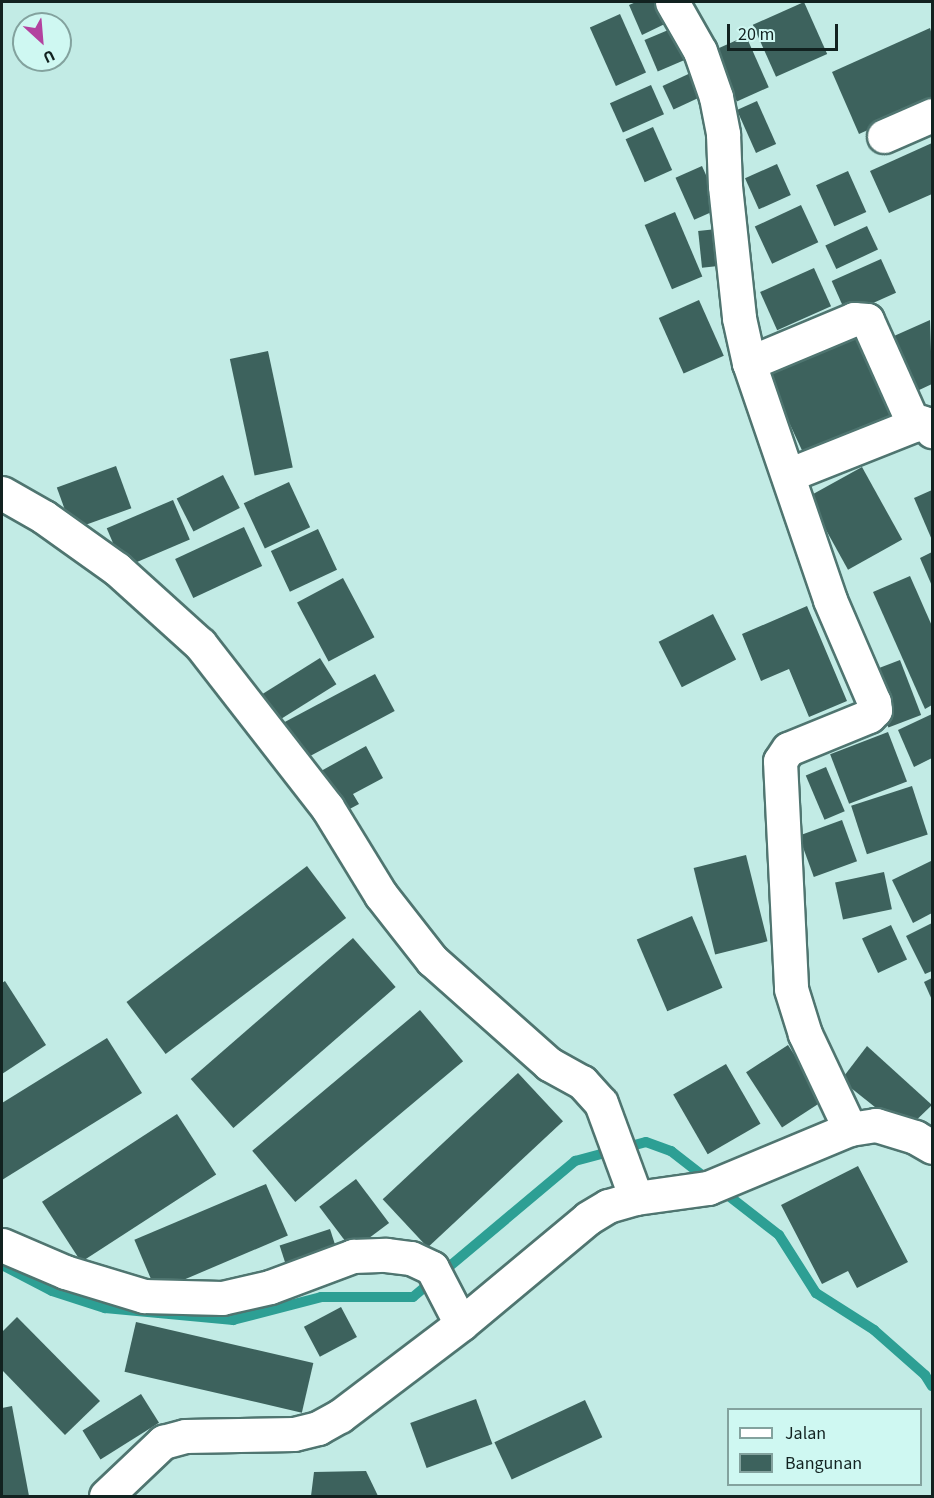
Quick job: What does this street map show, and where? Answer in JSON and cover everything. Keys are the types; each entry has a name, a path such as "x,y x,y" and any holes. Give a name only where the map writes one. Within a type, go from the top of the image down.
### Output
{"street":[{"path":"672,2 700,51 716,97 723,134 724,186 739,318 749,363 830,600 875,710 869,716 788,749 780,761 791,989 805,1034 850,1129"},
{"path":"884,136 933,115"},
{"path":"749,363 854,319 867,320 923,429 788,476"},
{"path":"2,493 44,517 117,570 200,644 327,807 381,895 432,960 549,1064 582,1082 601,1102 630,1185"},
{"path":"106,1497 163,1442 185,1436 294,1434 318,1428 340,1416 455,1311 608,1206 630,1185 708,1188 850,1129 876,1125 915,1137 933,1147"},
{"path":"2,1245 65,1272 144,1296 222,1298 270,1287 353,1256 386,1255 411,1258 432,1268 455,1311"}],"building":[{"path":"636,2 667,2 675,19 642,35 629,5"},
{"path":"804,2 827,54 776,77 753,25"},
{"path":"620,14 646,72 616,86 590,27"},
{"path":"673,28 686,59 658,71 644,40"},
{"path":"930,28 932,35 932,101 859,134 832,72"},
{"path":"746,36 769,87 737,101 714,50"},
{"path":"697,70 708,94 674,110 663,86"},
{"path":"651,85 664,114 623,133 610,103"},
{"path":"757,101 776,144 756,153 737,110"},
{"path":"653,127 672,170 645,182 626,139"},
{"path":"932,143 932,194 889,213 870,171"},
{"path":"777,164 791,195 759,209 745,178"},
{"path":"702,166 721,208 694,220 676,178"},
{"path":"848,171 866,212 834,226 816,185"},
{"path":"801,205 818,242 772,264 755,227"},
{"path":"675,212 702,276 672,289 645,225"},
{"path":"867,226 878,250 836,269 825,245"},
{"path":"726,228 730,265 702,268 698,231"},
{"path":"881,259 896,293 847,315 832,281"},
{"path":"814,268 831,306 777,330 760,292"},
{"path":"699,300 724,356 684,374 659,318"},
{"path":"930,320 932,384 917,391 894,336"},
{"path":"857,334 895,415 805,457 767,376"},
{"path":"268,351 293,467 255,476 230,359"},
{"path":"116,466 131,508 72,530 57,488"},
{"path":"862,467 902,540 848,570 808,497"},
{"path":"223,475 240,508 193,532 177,499"},
{"path":"289,482 310,527 265,548 244,503"},
{"path":"932,490 932,540 914,498"},
{"path":"173,500 190,540 124,568 107,528"},
{"path":"244,527 262,566 193,598 175,559"},
{"path":"318,529 337,570 290,592 271,551"},
{"path":"932,552 932,586 920,558"},
{"path":"910,576 932,626 932,705 925,709 873,592"},
{"path":"343,578 374,637 329,662 297,602"},
{"path":"807,606 847,701 809,717 789,669 761,681 742,634"},
{"path":"713,614 736,659 682,687 659,642"},
{"path":"320,658 336,684 275,723 258,697"},
{"path":"900,660 921,715 888,728 867,673"},
{"path":"375,674 395,711 300,761 281,724"},
{"path":"932,714 932,758 914,767 898,730"},
{"path":"888,732 907,781 849,804 830,754"},
{"path":"366,746 383,778 353,794 359,804 344,812 321,771"},
{"path":"826,767 845,811 825,820 806,776"},
{"path":"912,786 928,835 867,854 851,806"},
{"path":"842,820 857,861 814,877 799,836"},
{"path":"746,855 768,941 715,954 694,868"},
{"path":"931,861 932,913 913,923 892,880"},
{"path":"307,866 346,918 166,1054 127,1002"},
{"path":"884,872 892,909 843,920 835,882"},
{"path":"692,916 722,988 667,1011 637,939"},
{"path":"932,923 932,971 925,974 906,936"},
{"path":"891,925 907,959 878,973 862,939"},
{"path":"353,938 396,987 233,1128 191,1079"},
{"path":"932,978 932,1000 924,982"},
{"path":"5,981 46,1045 2,1074 2,983"},
{"path":"420,1010 463,1061 295,1202 252,1151"},
{"path":"107,1038 142,1093 2,1180 2,1103"},
{"path":"788,1045 824,1100 782,1128 746,1072"},
{"path":"867,1046 932,1105 905,1131 841,1080"},
{"path":"726,1064 760,1124 708,1154 673,1094"},
{"path":"518,1073 563,1121 428,1247 383,1199"},
{"path":"177,1114 216,1174 81,1262 42,1202"},
{"path":"858,1166 908,1262 857,1288 848,1271 822,1284 781,1205"},
{"path":"356,1179 389,1223 352,1251 319,1207"},
{"path":"266,1184 288,1236 156,1291 134,1240"},
{"path":"330,1229 339,1256 288,1272 280,1245"},
{"path":"341,1307 357,1337 320,1357 304,1327"},
{"path":"17,1317 100,1401 65,1435 2,1370 2,1332"},
{"path":"136,1322 313,1363 302,1413 125,1372"},
{"path":"141,1394 159,1423 101,1459 82,1431"},
{"path":"476,1399 492,1444 427,1468 410,1423"},
{"path":"585,1400 602,1437 512,1479 494,1442"},
{"path":"12,1406 29,1496 2,1496 2,1408"},
{"path":"366,1471 378,1496 311,1496 314,1472"}],"waterway":[{"path":"2,1265 52,1291 105,1308 233,1320 321,1297 413,1297 575,1161 646,1142 671,1151 779,1235 816,1293 874,1330 925,1375 932,1386"}]}
